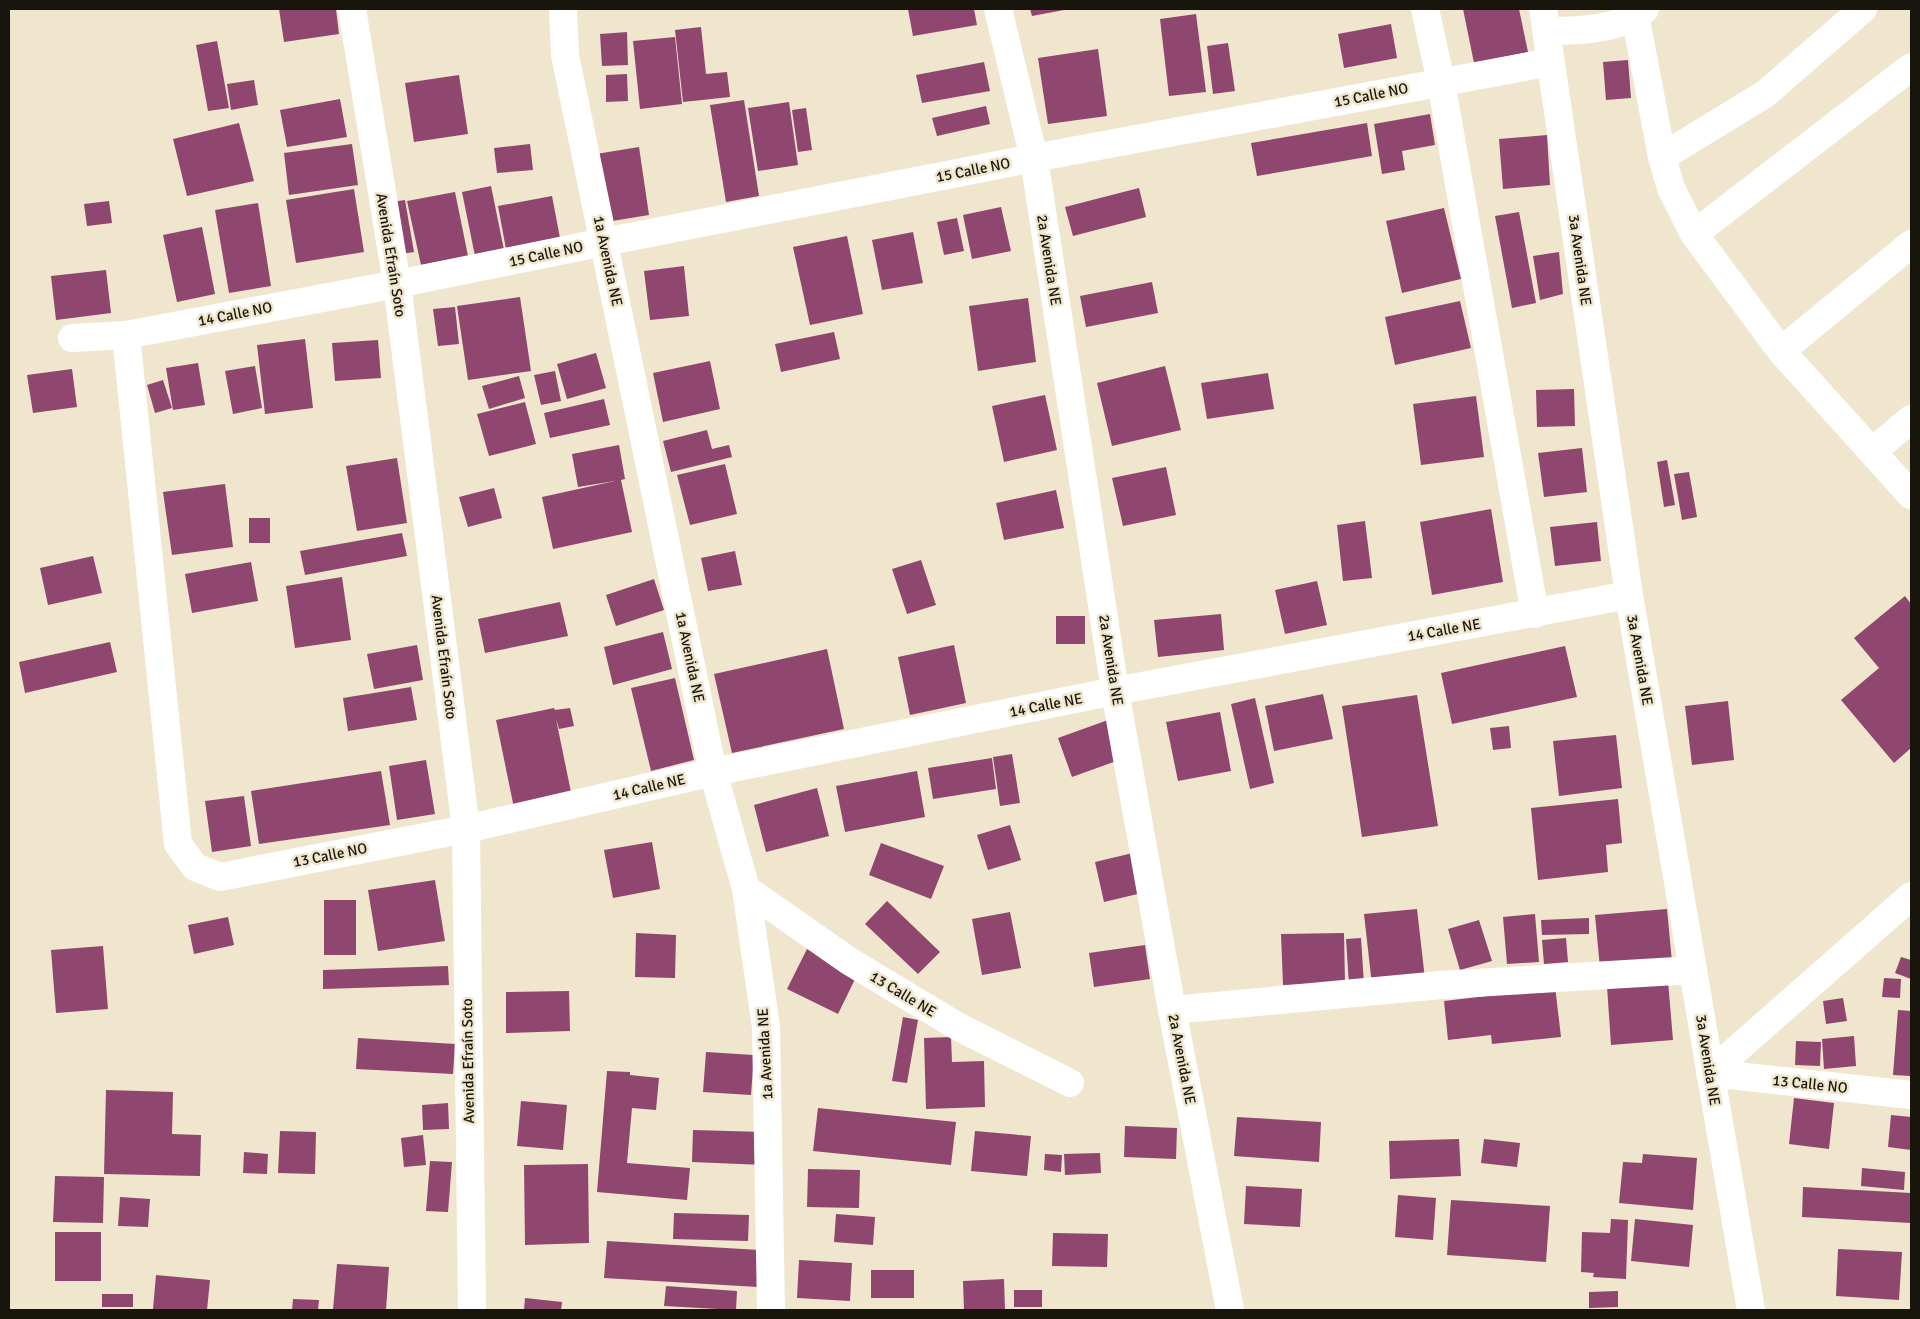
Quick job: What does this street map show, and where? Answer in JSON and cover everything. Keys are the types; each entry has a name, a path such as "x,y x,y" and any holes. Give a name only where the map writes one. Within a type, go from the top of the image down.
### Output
{"street":[{"name":"Avenida Efraín Soto","path":"352,9 397,284 466,829 472,1310"},
{"name":"1a Avenida NE","path":"563,9 565,55 713,772 746,889 766,1027 770,1310"},
{"name":"2a Avenida NE","path":"998,9 1034,158 1115,691 1172,1010 1230,1310"},
{"path":"1425,9 1441,82 1535,614"},
{"path":"1662,158 1765,94 1863,9"},
{"path":"1545,20 1577,31 1607,26 1638,12 1662,158 1671,188 1694,234 1780,351 1911,495"},
{"name":"3a Avenida NE","path":"1545,20 1629,595 1751,1310"},
{"name":"15 Calle NO","path":"397,284 1034,158 1551,62"},
{"path":"1694,234 1911,67"},
{"path":"1780,351 1911,244"},
{"name":"14 Calle NO","path":"72,338 126,335 397,284"},
{"name":"13 Calle NO","path":"126,335 178,844 195,867 220,877 466,829"},
{"path":"1872,452 1911,419"},
{"name":"14 Calle NE","path":"466,829 713,772 1115,691 1629,595"},
{"name":"13 Calle NE","path":"746,889 849,961 957,1026 1070,1083"},
{"path":"1710,1073 1911,896"},
{"path":"1172,1010 1441,985 1693,970"},
{"name":"13 Calle NO","path":"1710,1073 1911,1095"}],"building":[{"path":"279,9 336,9 339,34 284,42"},
{"path":"908,9 974,9 977,25 913,36"},
{"path":"1030,9 1064,9 1064,10 1032,16"},
{"path":"1463,9 1519,9 1528,52 1474,63"},
{"path":"1196,14 1206,92 1169,96 1160,19"},
{"path":"1391,24 1397,58 1344,68 1338,34"},
{"path":"701,27 706,74 727,72 730,97 683,102 675,30"},
{"path":"627,32 628,65 602,66 600,34"},
{"path":"675,37 682,104 640,109 633,41"},
{"path":"217,41 229,108 208,111 196,45"},
{"path":"1228,43 1235,91 1213,94 1207,46"},
{"path":"1098,49 1107,116 1048,124 1038,58"},
{"path":"1628,60 1631,98 1606,100 1603,62"},
{"path":"984,62 990,91 922,103 916,75"},
{"path":"627,74 628,101 606,102 606,75"},
{"path":"459,75 468,134 414,142 405,83"},
{"path":"254,80 258,105 231,110 227,84"},
{"path":"340,99 347,137 287,147 280,110"},
{"path":"744,100 759,196 726,202 710,105"},
{"path":"789,102 798,165 758,171 748,108"},
{"path":"986,106 990,124 937,136 932,118"},
{"path":"806,108 812,150 798,152 792,110"},
{"path":"1430,114 1435,145 1402,151 1405,170 1382,174 1374,124"},
{"path":"239,123 254,181 187,196 173,139"},
{"path":"1367,123 1372,156 1257,176 1251,143"},
{"path":"1547,135 1550,185 1503,189 1499,139"},
{"path":"352,144 358,185 289,195 284,153"},
{"path":"530,144 533,170 497,173 494,148"},
{"path":"639,147 649,215 600,223 590,155"},
{"path":"491,186 504,250 475,256 462,192"},
{"path":"1139,188 1146,217 1073,236 1065,207"},
{"path":"354,189 364,252 296,263 286,200"},
{"path":"455,192 468,256 421,265 407,201"},
{"path":"552,196 560,238 506,249 498,206"},
{"path":"405,200 414,252 394,255 385,203"},
{"path":"109,201 112,223 87,226 84,204"},
{"path":"258,203 271,286 229,293 215,210"},
{"path":"1001,207 1011,251 972,259 963,215"},
{"path":"1444,208 1461,279 1402,293 1386,221"},
{"path":"1519,212 1536,303 1512,308 1495,216"},
{"path":"957,218 964,251 944,255 937,222"},
{"path":"202,227 215,294 177,302 163,235"},
{"path":"913,232 923,283 882,290 872,240"},
{"path":"847,236 863,314 810,325 793,247"},
{"path":"1559,252 1563,294 1540,300 1533,256"},
{"path":"684,266 689,316 650,320 644,271"},
{"path":"106,270 111,313 56,320 51,276"},
{"path":"1152,282 1158,313 1086,327 1080,296"},
{"path":"520,297 531,371 468,380 457,306"},
{"path":"1028,298 1036,362 978,371 969,306"},
{"path":"1460,301 1471,348 1395,365 1385,317"},
{"path":"455,307 459,344 438,346 433,309"},
{"path":"834,332 840,359 781,372 775,344"},
{"path":"305,339 313,408 265,414 257,345"},
{"path":"378,340 381,378 335,381 332,343"},
{"path":"596,353 606,388 567,399 557,364"},
{"path":"710,361 720,409 663,422 653,373"},
{"path":"198,363 205,405 173,410 166,368"},
{"path":"255,366 262,408 233,414 225,371"},
{"path":"1165,366 1181,430 1112,446 1097,383"},
{"path":"72,369 77,407 33,413 27,375"},
{"path":"555,371 561,401 541,405 534,375"},
{"path":"1268,373 1274,409 1207,419 1201,383"},
{"path":"519,376 525,398 489,409 482,386"},
{"path":"163,380 172,408 155,413 147,385"},
{"path":"1574,389 1575,426 1537,427 1536,390"},
{"path":"1045,395 1057,450 1004,462 992,406"},
{"path":"1476,396 1484,457 1421,465 1413,404"},
{"path":"604,399 610,425 550,438 544,413"},
{"path":"525,402 536,444 489,456 477,414"},
{"path":"707,430 712,449 729,445 732,457 671,472 663,441"},
{"path":"619,445 625,479 621,480 632,532 553,549 542,497 615,481 578,487 572,454"},
{"path":"1582,448 1587,492 1544,497 1538,453"},
{"path":"397,458 407,523 357,531 346,466"},
{"path":"1667,460 1675,505 1664,507 1657,462"},
{"path":"725,464 737,514 690,525 677,475"},
{"path":"1166,467 1176,515 1123,526 1112,478"},
{"path":"1689,472 1697,517 1682,520 1674,474"},
{"path":"225,484 233,547 172,555 163,492"},
{"path":"494,488 502,518 468,527 459,497"},
{"path":"1056,490 1064,528 1004,540 996,503"},
{"path":"1491,509 1503,582 1432,595 1420,522"},
{"path":"249,518 270,518 270,543 249,543"},
{"path":"1365,521 1372,578 1343,581 1337,525"},
{"path":"1597,522 1601,561 1555,566 1550,527"},
{"path":"402,533 407,556 305,575 300,551"},
{"path":"735,551 742,585 708,591 701,558"},
{"path":"93,556 102,593 48,605 40,568"},
{"path":"921,560 936,605 907,614 892,569"},
{"path":"251,562 258,601 192,613 185,574"},
{"path":"342,577 351,640 295,648 286,586"},
{"path":"654,579 664,610 616,626 606,595"},
{"path":"1317,581 1327,625 1285,634 1275,590"},
{"path":"1905,596 1911,604 1911,748 1894,763 1841,700 1879,668 1854,638"},
{"path":"560,602 568,636 485,653 478,619"},
{"path":"1221,614 1224,650 1158,657 1154,620"},
{"path":"1056,616 1085,616 1085,644 1056,644"},
{"path":"663,632 672,669 613,685 604,647"},
{"path":"110,642 117,672 25,693 19,662"},
{"path":"417,645 423,680 374,689 367,654"},
{"path":"954,645 966,703 910,715 898,657"},
{"path":"1565,646 1577,697 1452,724 1441,673"},
{"path":"827,649 844,729 732,753 714,674"},
{"path":"675,678 694,760 651,771 631,688"},
{"path":"411,687 417,720 348,731 343,698"},
{"path":"1323,694 1333,739 1274,751 1265,706"},
{"path":"1417,695 1438,826 1362,837 1342,706"},
{"path":"1255,698 1274,783 1250,789 1231,704"},
{"path":"1728,701 1734,760 1692,765 1685,706"},
{"path":"554,708 555,710 570,708 574,726 559,729 556,719 572,797 514,808 496,720"},
{"path":"1220,712 1231,771 1178,781 1166,722"},
{"path":"1108,720 1122,759 1072,777 1058,738"},
{"path":"1509,726 1511,748 1493,750 1490,728"},
{"path":"1616,735 1622,788 1559,796 1553,741"},
{"path":"1012,754 1020,803 1000,806 993,757"},
{"path":"992,758 996,789 933,799 928,768"},
{"path":"426,760 435,814 397,820 389,766"},
{"path":"381,771 390,825 259,844 251,791"},
{"path":"917,771 925,817 845,832 836,786"},
{"path":"817,788 829,836 766,852 754,805"},
{"path":"244,796 251,846 212,852 205,801"},
{"path":"1618,799 1622,843 1606,845 1608,872 1538,880 1531,808"},
{"path":"1010,825 1021,860 988,870 977,835"},
{"path":"652,842 660,889 613,898 604,850"},
{"path":"881,843 944,866 931,899 869,875"},
{"path":"1137,852 1146,892 1104,902 1095,862"},
{"path":"435,880 445,941 378,951 368,890"},
{"path":"324,900 356,900 356,955 324,955"},
{"path":"887,901 940,952 918,974 865,924"},
{"path":"1417,909 1425,979 1372,985 1364,914"},
{"path":"1667,909 1672,962 1600,968 1595,915"},
{"path":"1010,912 1021,968 982,975 972,919"},
{"path":"1535,914 1539,962 1507,964 1503,917"},
{"path":"228,917 234,945 194,954 188,925"},
{"path":"1589,918 1589,934 1542,935 1541,920"},
{"path":"1479,920 1492,961 1460,970 1448,929"},
{"path":"636,933 676,935 675,978 635,977"},
{"path":"1344,933 1345,983 1283,985 1281,934"},
{"path":"1361,938 1364,984 1349,985 1346,939"},
{"path":"1566,938 1568,962 1544,964 1542,940"},
{"path":"1145,945 1150,979 1094,987 1089,953"},
{"path":"103,946 108,1009 56,1013 51,950"},
{"path":"807,949 858,973 838,1014 787,989"},
{"path":"1901,957 1911,960 1911,979 1895,973"},
{"path":"448,966 449,985 323,989 323,970"},
{"path":"1884,978 1901,979 1900,998 1882,997"},
{"path":"1668,981 1673,1040 1611,1045 1607,986"},
{"path":"1555,986 1561,1037 1492,1044 1491,1035 1448,1040 1444,1001"},
{"path":"569,991 570,1031 506,1033 506,992"},
{"path":"1843,998 1847,1021 1826,1024 1823,1001"},
{"path":"1898,1010 1911,1011 1911,1076 1893,1075"},
{"path":"903,1017 918,1020 907,1083 892,1081"},
{"path":"1854,1036 1856,1066 1824,1069 1822,1039"},
{"path":"951,1037 952,1062 984,1061 985,1107 926,1109 924,1038"},
{"path":"358,1038 455,1044 453,1074 356,1069"},
{"path":"1796,1041 1821,1042 1820,1066 1795,1065"},
{"path":"706,1052 754,1055 751,1095 703,1092"},
{"path":"607,1071 630,1072 630,1075 659,1078 656,1110 632,1108 627,1163 690,1168 687,1200 597,1192"},
{"path":"106,1090 173,1092 172,1134 201,1135 200,1176 104,1174"},
{"path":"1794,1098 1834,1103 1829,1149 1789,1144"},
{"path":"521,1101 567,1105 563,1150 517,1146"},
{"path":"448,1103 449,1129 423,1130 422,1105"},
{"path":"818,1108 956,1122 951,1165 813,1151"},
{"path":"1891,1115 1911,1117 1911,1150 1888,1147"},
{"path":"1237,1117 1321,1122 1319,1162 1234,1156"},
{"path":"1125,1126 1177,1128 1176,1159 1124,1157"},
{"path":"693,1130 767,1132 766,1165 692,1162"},
{"path":"280,1131 316,1132 315,1174 278,1173"},
{"path":"975,1131 1031,1136 1027,1176 971,1171"},
{"path":"423,1135 426,1165 404,1167 401,1138"},
{"path":"1459,1139 1461,1176 1390,1179 1389,1141"},
{"path":"1484,1139 1520,1143 1517,1167 1481,1163"},
{"path":"244,1152 268,1154 267,1174 243,1173"},
{"path":"1100,1153 1101,1173 1065,1175 1064,1154"},
{"path":"1045,1154 1062,1155 1061,1172 1044,1170"},
{"path":"1643,1154 1697,1158 1693,1210 1619,1203 1623,1162 1642,1163"},
{"path":"430,1161 452,1162 448,1212 426,1211"},
{"path":"588,1164 589,1243 525,1245 524,1165"},
{"path":"1862,1168 1905,1172 1904,1190 1861,1186"},
{"path":"808,1169 860,1170 859,1208 807,1207"},
{"path":"55,1176 104,1177 103,1223 53,1222"},
{"path":"1246,1186 1302,1189 1300,1227 1244,1224"},
{"path":"1803,1187 1911,1193 1911,1223 1802,1217"},
{"path":"1398,1195 1436,1198 1433,1240 1395,1237"},
{"path":"120,1197 150,1199 148,1227 118,1226"},
{"path":"1451,1200 1550,1206 1546,1262 1447,1255"},
{"path":"674,1213 749,1215 748,1241 673,1239"},
{"path":"836,1214 875,1217 873,1245 834,1242"},
{"path":"1611,1219 1628,1220 1626,1279 1593,1277 1594,1273 1581,1272 1582,1232 1610,1233"},
{"path":"1635,1219 1693,1225 1689,1267 1631,1261"},
{"path":"55,1232 101,1232 101,1281 55,1281"},
{"path":"1053,1233 1108,1234 1107,1267 1052,1266"},
{"path":"607,1241 760,1250 758,1287 604,1278"},
{"path":"1838,1249 1902,1252 1899,1300 1836,1296"},
{"path":"799,1260 852,1263 850,1301 797,1298"},
{"path":"337,1264 389,1267 386,1310 333,1310"},
{"path":"871,1270 914,1270 914,1298 871,1298"},
{"path":"156,1275 210,1280 207,1310 153,1309"},
{"path":"1004,1279 1005,1310 964,1310 963,1281"},
{"path":"666,1286 737,1291 736,1310 664,1306"},
{"path":"1014,1290 1042,1290 1042,1307 1014,1307"},
{"path":"1618,1291 1618,1307 1589,1308 1589,1292"},
{"path":"102,1294 133,1294 133,1307 102,1307"},
{"path":"525,1298 562,1302 561,1310 524,1310"},
{"path":"293,1299 319,1300 318,1310 292,1310"}]}
